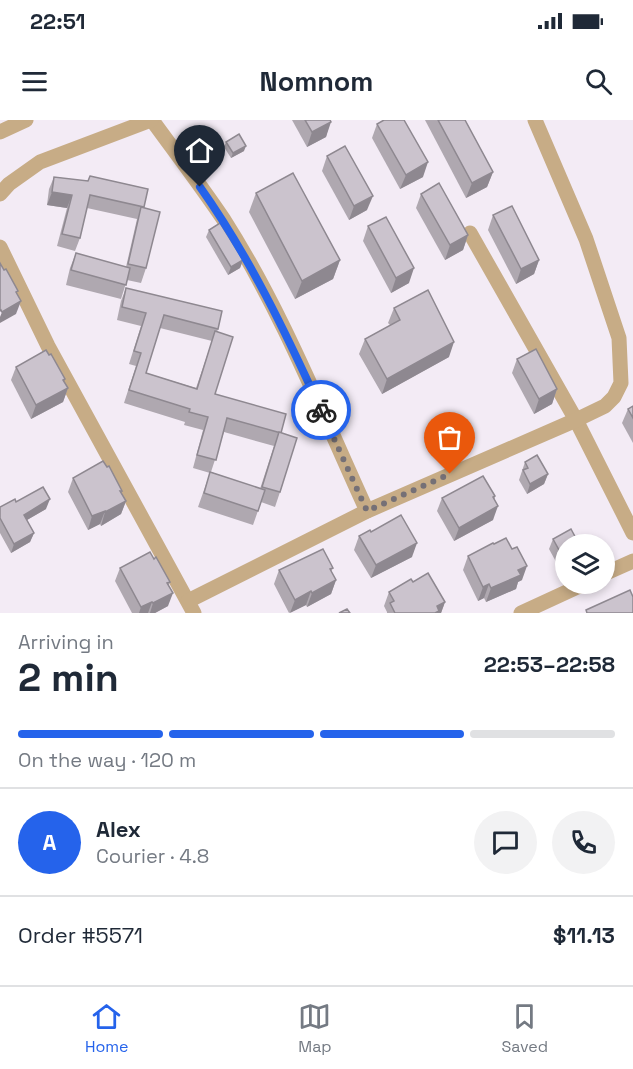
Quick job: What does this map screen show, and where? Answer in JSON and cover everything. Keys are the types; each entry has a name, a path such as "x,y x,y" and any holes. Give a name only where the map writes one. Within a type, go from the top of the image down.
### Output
{"lane":[{"path":"0,132 26,120"},
{"path":"0,194 9,184 40,162 152,120 223,220 257,277 367,511"},
{"path":"0,247 48,346 191,607 367,511 576,420 605,406 614,397 621,383 626,336 535,120"},
{"path":"470,233 576,420 633,533"},
{"path":"615,569 633,561"},
{"path":"521,613 562,594"}],"building":[{"path":"305,120 330,120 331,122 312,132"},
{"path":"384,120 404,120 428,162 406,175 377,124"},
{"path":"438,120 465,120 493,172 472,183"},
{"path":"239,134 246,146 233,153 226,142"},
{"path":"345,146 373,196 354,206 327,156"},
{"path":"293,173 340,260 302,281 256,193"},
{"path":"90,176 148,189 144,207 90,195 80,238 62,234 72,195 52,192 54,177 88,181"},
{"path":"439,183 468,235 450,245 421,194"},
{"path":"512,206 539,260 521,269 493,215"},
{"path":"141,207 160,212 146,268 128,264"},
{"path":"386,217 414,268 396,278 368,226"},
{"path":"220,223 243,260 231,267 209,230"},
{"path":"76,253 130,268 126,285 71,270"},
{"path":"0,263 4,270 6,269 21,301 2,312 0,311"},
{"path":"126,288 222,311 218,329 164,315 146,373 197,389 215,331 233,337 215,394 286,414 281,433 227,418 216,460 197,455 208,417 129,390 141,353 134,351 146,313 122,307"},
{"path":"428,290 454,342 387,379 365,339 400,320 394,308"},
{"path":"536,349 557,389 539,399 517,359"},
{"path":"46,350 49,355 51,354 68,388 36,405 16,367"},
{"path":"633,406 633,418 628,409"},
{"path":"279,432 297,438 280,492 262,487"},
{"path":"537,455 548,474 530,484 523,470 528,468 525,462"},
{"path":"103,461 107,467 109,466 126,501 92,516 73,478"},
{"path":"210,472 265,490 258,511 204,493"},
{"path":"483,476 498,506 459,528 442,498"},
{"path":"43,487 50,499 24,515 34,533 14,544 0,518 0,507 15,499 16,502"},
{"path":"401,515 417,543 376,565 359,536"},
{"path":"571,529 574,534 562,534"},
{"path":"506,538 512,549 517,547 527,566 518,570 521,575 491,588 489,584 483,587 468,556"},
{"path":"323,549 333,568 330,569 336,580 295,600 279,570"},
{"path":"150,552 154,559 156,557 170,582 167,583 173,593 141,607 120,568"},
{"path":"428,573 445,602 437,606 439,611 435,613 395,613 390,603 394,601 389,592 411,579 413,582"},
{"path":"630,590 633,597 633,613 587,613 586,610"}],"way so far":[{"path":"321,410 367,511 450,474"}],"route":[{"path":"200,187 257,277 321,410"}]}
